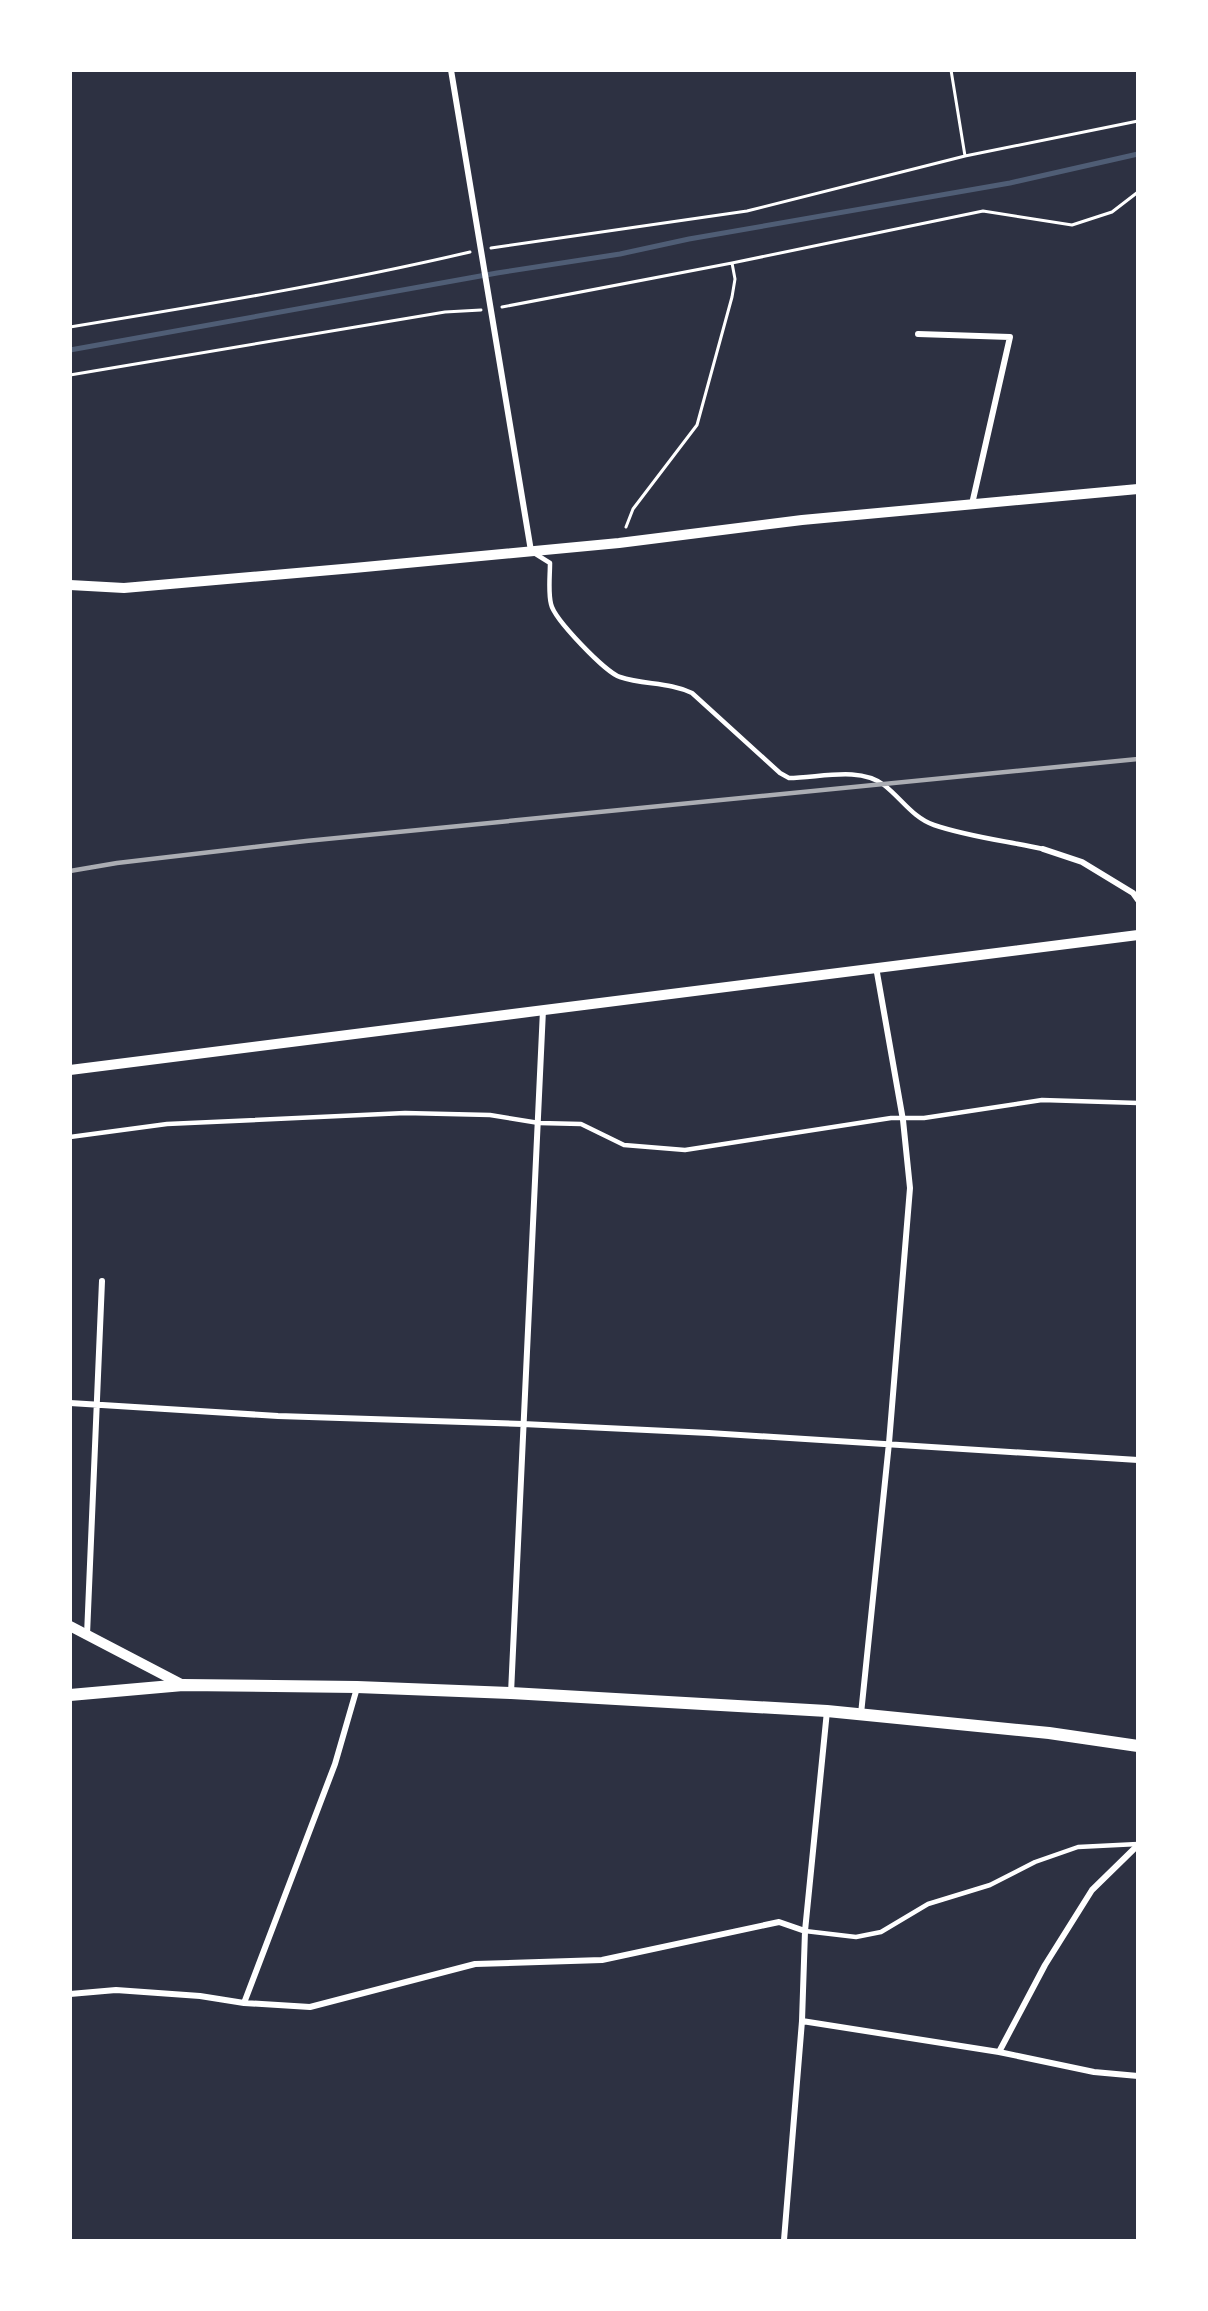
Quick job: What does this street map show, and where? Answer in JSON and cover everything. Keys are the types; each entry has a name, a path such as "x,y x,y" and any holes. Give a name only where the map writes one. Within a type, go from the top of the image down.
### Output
{"main road":[{"path":"70,1695 183,1685 357,1687 511,1693 827,1711 1049,1733 1137,1746"}],"street":[{"path":"451,70 531,551"},
{"path":"918,334 1011,337 972,504"},
{"path":"70,585 123,588 619,543 802,520 1137,489"},
{"path":"1043,849 1082,862 1133,893 1137,900"},
{"path":"70,1070 1137,935"},
{"path":"861,1714 889,1443 910,1188 903,1120 876,967"},
{"path":"511,1693 543,1010"},
{"path":"87,1635 102,1281"},
{"path":"70,1403 278,1416 523,1424 889,1443 1137,1460"},
{"path":"70,1626 183,1685"},
{"path":"244,2003 335,1764 357,1687"},
{"path":"784,2241 802,2021 805,1930 827,1711"},
{"path":"999,2052 1045,1965 1092,1890 1137,1844"},
{"path":"70,1994 116,1990 309,2007 475,1964 602,1960 779,1922 805,1930"},
{"path":"802,2021 999,2052 1094,2072 1137,2076"}],"lane":[{"path":"531,551 550,563 551,606 566,628 611,673 622,678 680,687 692,693 780,773 789,778 857,774 883,784 915,815 933,825 1043,849"},
{"path":"70,1137 167,1124 405,1113 490,1115 539,1123 581,1124 624,1145 685,1150 891,1118 903,1120 1042,1100 1137,1102"},
{"path":"805,1930 856,1937 881,1932 928,1904 990,1885 1035,1862 1078,1847 1137,1844"}],"path":[{"path":"951,70 965,156"},
{"path":"70,327 375,273 480,249 747,211 965,156 1137,121"},
{"path":"70,375 489,306 732,263 983,211 1072,225 1112,213 1137,192"},
{"path":"619,543 633,509 697,425 732,297 735,279 732,263"}],"waterway":[{"path":"70,350 1010,183 1138,154"}],"railway":[{"path":"70,871 117,863 306,841 1138,759"}]}
